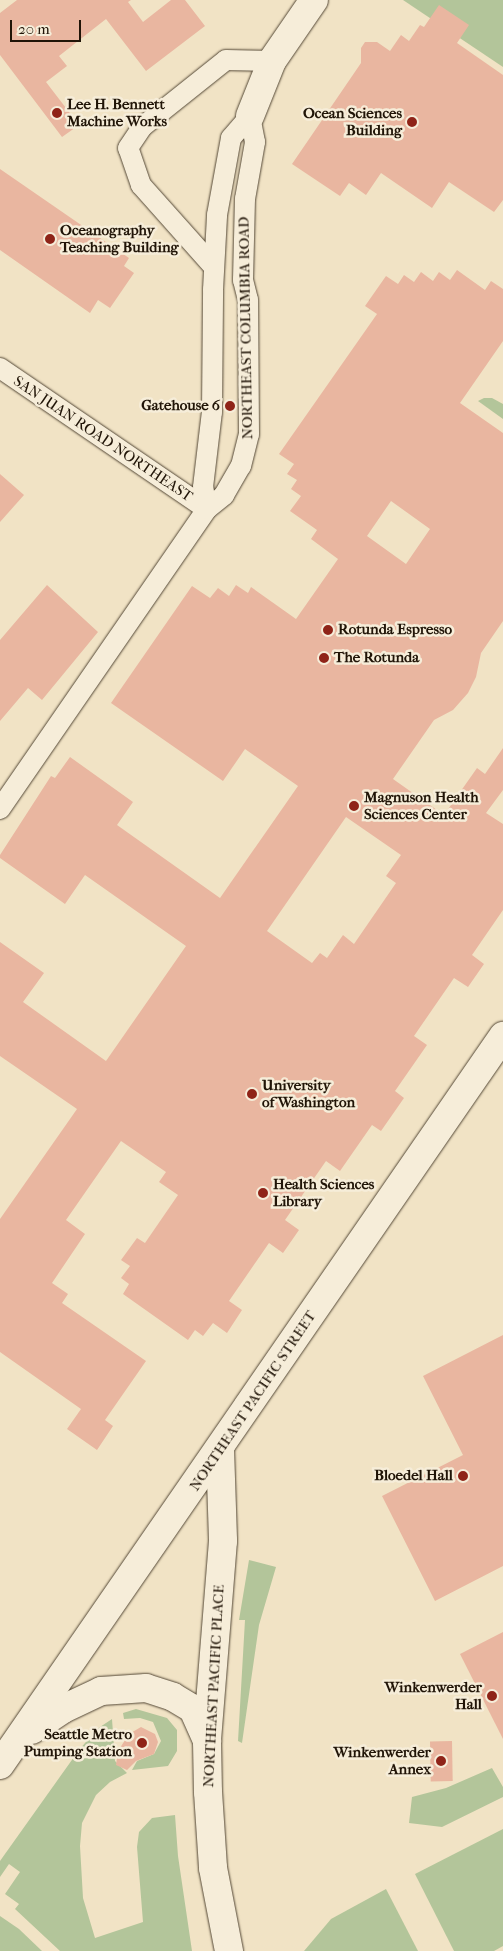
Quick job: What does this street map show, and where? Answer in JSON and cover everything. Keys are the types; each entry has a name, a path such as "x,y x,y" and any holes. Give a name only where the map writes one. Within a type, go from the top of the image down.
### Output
{"main road":[{"path":"250,116 272,61 314,0"},
{"name":"NORTHEAST PACIFIC STREET","path":"0,1765 220,1449 503,1036"},
{"name":"NORTHEAST PACIFIC PLACE","path":"220,1449 223,1540 207,1741 213,1868 228,1951"},
{"path":"18,1739 70,1705 101,1691 129,1687 163,1693 193,1709 207,1741"}],"street":[{"path":"214,267 141,185 128,148 142,127 226,60 272,61"},
{"name":"NORTHEAST COLUMBIA ROAD","path":"207,509 203,487 212,412 214,267 221,189 231,138 250,116"},
{"name":"NORTHEAST COLUMBIA ROAD","path":"0,809 207,509 234,481 249,434 248,300 243,280 246,199 254,142 250,116"},
{"name":"SAN JUAN ROAD NORTHEAST","path":"0,368 207,509"}],"green space":[{"path":"403,0 503,0 503,67"},
{"path":"484,398 492,398 503,404 503,419 478,401"},
{"path":"249,1560 276,1567 259,1625 242,1743 238,1741 245,1620 239,1620"},
{"path":"136,1709 167,1718 177,1730 177,1751 168,1766 132,1770 137,1761 154,1754 161,1741 153,1722 140,1718 124,1719 123,1713"},
{"path":"112,1719 115,1761 127,1773 110,1782 96,1795 82,1823 80,1846 83,1898 95,1938 143,1922 137,1847 139,1832 152,1818 175,1815 178,1856 192,1951 60,1951 15,1909 19,1904 5,1894 20,1872 9,1864 0,1877 0,1861 79,1750 97,1729"},
{"path":"492,1768 503,1787 503,1797 442,1827 409,1823 412,1797 446,1788"},
{"path":"503,1829 503,1946 494,1951 454,1951 415,1874"},
{"path":"386,1889 418,1951 304,1951 331,1919"},
{"path":"0,1916 19,1929 42,1951 0,1951"}],"building":[{"path":"17,0 131,0 128,2 143,22 171,0 185,0 205,26 146,71 106,19 59,56 67,66 46,82 79,125 62,137 0,55 0,13"},
{"name":"Ocean Sciences Building","path":"439,5 469,25 457,43 503,75 503,200 494,212 449,182 432,208 381,173 366,195 349,183 340,196 292,164 361,63 361,48 365,42 377,42 390,51 401,35 409,41 420,25 424,27"},
{"name":"Oceanography Teaching Building","path":"0,169 129,258 124,266 134,273 110,308 98,300 90,313 0,250"},
{"name":"Magnuson Health Sciences Center","path":"457,270 485,290 491,281 503,289 503,341 460,403 503,433 503,621 481,653 476,677 468,693 453,710 434,720 393,779 444,815 477,768 485,774 503,748 503,790 486,813 503,824 503,910 472,955 484,964 468,987 454,978 414,1036 427,1045 395,1091 404,1098 381,1131 372,1125 340,1171 326,1161 285,1220 299,1230 283,1253 269,1243 229,1301 242,1310 227,1333 213,1323 203,1336 195,1330 188,1340 123,1294 129,1284 121,1278 130,1266 121,1260 137,1238 145,1243 178,1195 159,1182 166,1172 121,1141 66,1220 85,1234 52,1283 68,1294 62,1303 146,1361 105,1420 113,1426 97,1450 67,1429 81,1409 0,1352 0,1219 77,1109 0,1056 0,942 44,973 23,1002 106,1061 186,946 85,875 65,904 0,858 0,855 51,776 55,778 70,757 133,802 117,825 220,898 298,786 245,749 223,781 111,703 192,586 210,598 218,588 229,596 236,585 248,593 251,587 296,619 338,559 311,539 317,530 290,511 301,496 291,489 297,480 287,474 294,464 279,454 377,314 365,306 386,276 398,284 404,275 414,282 421,272 433,281 439,272 450,280","holes":["391,501 430,529 406,564 367,536","346,817 401,855 386,876 396,883 354,944 343,935 327,958 320,953 312,963 267,931"]},
{"path":"0,474 24,495 0,522"},
{"path":"47,585 98,632 42,700 28,688 0,721 0,640"},
{"name":"Bloedel Hall","path":"503,1335 503,1566 435,1601 382,1496 463,1455 423,1376"},
{"name":"Winkenwerder Hall","path":"503,1632 503,1739 460,1654"},
{"name":"Seattle Metro Pumping Station","path":"141,1727 155,1734 158,1742 154,1754 136,1761 127,1770 116,1765 118,1751 129,1734"},
{"name":"Winkenwerder Annex","path":"430,1741 452,1741 453,1781 431,1781"}],"place":[{"name":"Lee H. Bennett Machine Works","path":"57,113"},
{"name":"Ocean Sciences Building","path":"412,122"},
{"name":"Oceanography Teaching Building","path":"50,239"},
{"name":"Gatehouse 6","path":"230,406"},
{"name":"Rotunda Espresso","path":"328,630"},
{"name":"The Rotunda","path":"324,658"},
{"name":"Magnuson Health Sciences Center","path":"354,806"},
{"name":"University of Washington","path":"252,1094"},
{"name":"Health Sciences Library","path":"263,1193"},
{"name":"Bloedel Hall","path":"463,1476"},
{"name":"Winkenwerder Hall","path":"492,1696"},
{"name":"Seattle Metro Pumping Station","path":"142,1743"},
{"name":"Winkenwerder Annex","path":"441,1761"}]}
